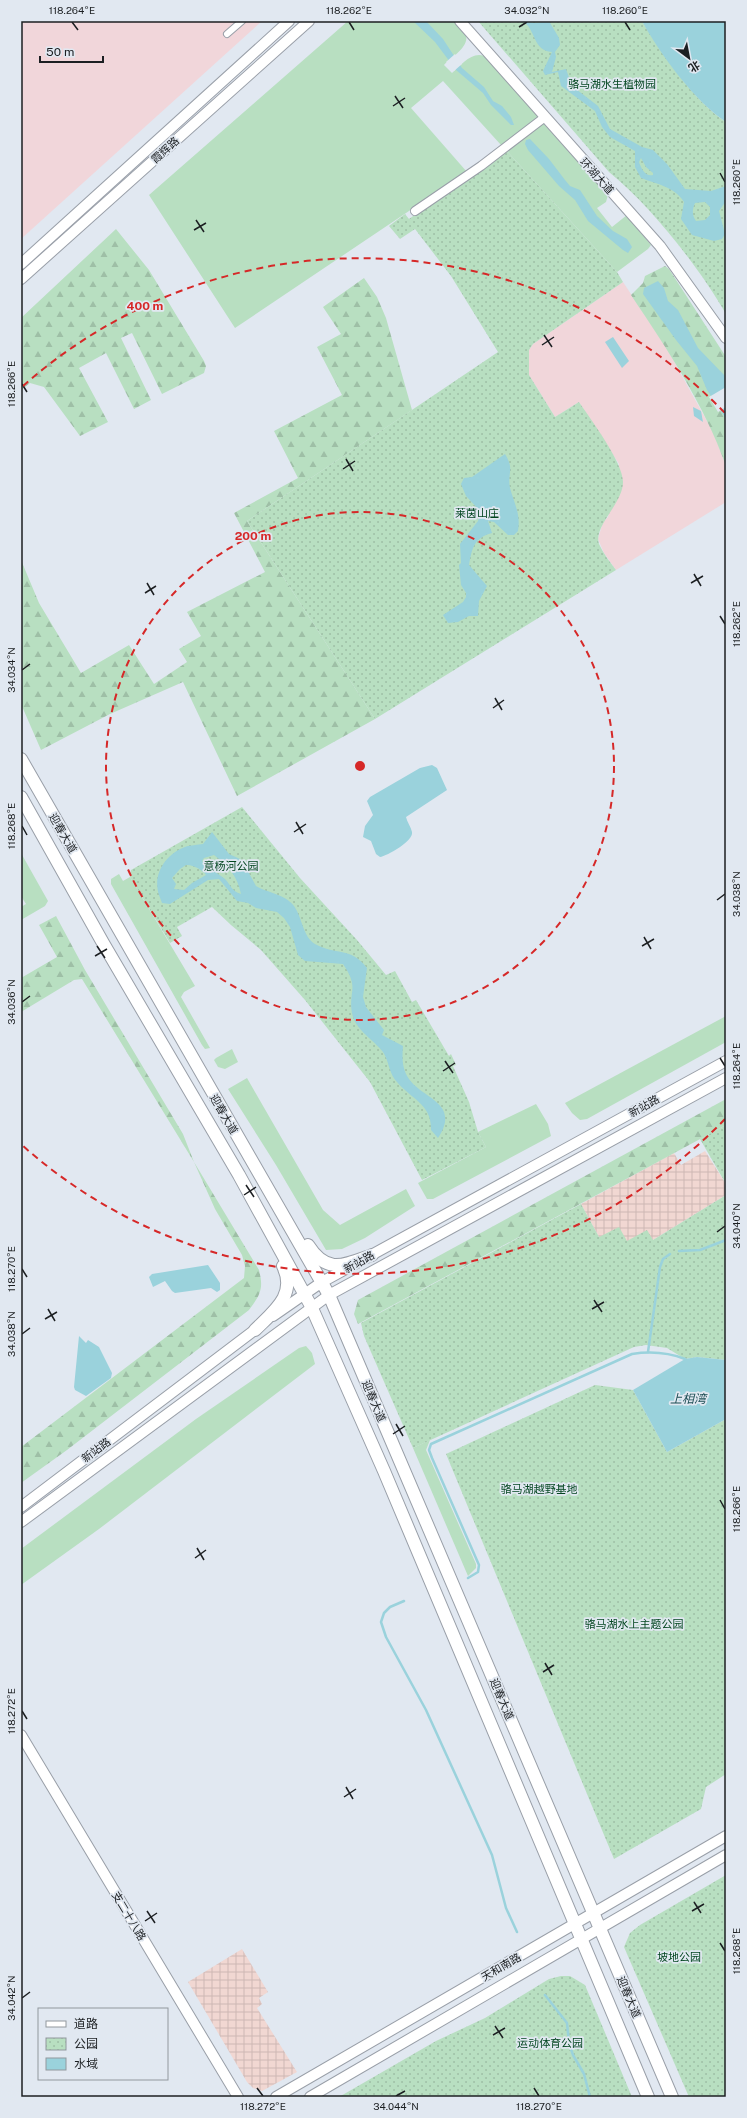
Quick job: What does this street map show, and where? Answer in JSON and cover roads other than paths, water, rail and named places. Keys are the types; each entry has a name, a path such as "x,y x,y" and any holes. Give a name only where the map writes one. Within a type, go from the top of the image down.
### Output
{"main road":[{"name":"迎春大道","path":"21,759 247,1154 329,1294 672,2097"},
{"name":"迎春大道","path":"21,797 103,943 239,1175 311,1306 384,1471 576,1923 581,1939 648,2097"},
{"path":"247,1154 315,1256 332,1265 341,1266 372,1255"},
{"path":"239,1175 287,1274 289,1286 286,1294 278,1306 255,1330"},
{"path":"272,1235 289,1225"}],"street":[{"path":"227,34 242,21"},
{"name":"霞辉路","path":"21,264 289,21"},
{"name":"霞辉路","path":"21,279 309,21"},
{"name":"环湖大道","path":"460,21 660,246 726,338"},
{"path":"415,211 481,166 545,117"},
{"name":"新站路","path":"21,1507 304,1293 726,1062"},
{"name":"新站路","path":"21,1522 329,1294 726,1078"},
{"name":"支二十八路","path":"21,1735 238,2097"},
{"name":"天和南路","path":"276,2097 726,1836"},
{"name":"天和南路","path":"310,2097 726,1855"}],"water":[{"path":"413,21 426,21 443,39 462,68 484,87 493,101 502,106 511,117 514,125 511,125 491,105 483,93 456,70 435,42"},
{"path":"523,21 535,23 549,21 559,38 560,45 555,52 556,57 552,72 566,69 572,86 598,106 610,129 642,147 653,150 667,164 685,189 711,191 726,186 726,201 719,211 725,234 722,239 714,241 692,235 681,219 684,202 680,197 671,189 641,178 635,167 635,151 610,137 602,127 595,111 561,86 558,72 545,75 543,71 552,52 541,48","holes":["641,158 646,167 653,173 653,175 648,175 644,172 639,162","705,202 710,207 710,215 705,220 696,221 693,212 695,203"]},
{"path":"642,21 726,21 726,122 714,114 679,76 658,48"},
{"path":"530,139 549,159 570,186 580,190 597,216 613,231 627,239 632,247 628,253 588,221 575,200 559,186 528,150 525,144 526,140"},
{"path":"658,281 664,288 668,301 678,310 698,348 726,377 726,419 707,390 697,366 676,340 643,294 644,288"},
{"path":"613,337 629,361 622,368 605,342"},
{"path":"693,407 701,411 703,422 694,416"},
{"path":"505,454 510,464 509,483 519,519 518,531 514,535 508,535 494,522 488,521 492,533 481,538 475,544 469,565 487,586 479,601 478,616 469,616 458,622 448,623 443,615 463,602 466,597 466,593 461,585 459,565 461,563 460,544 478,521 481,512 466,496 461,484 464,478 472,477"},
{"path":"432,765 437,768 447,790 406,817 412,832 409,840 399,848 380,857 376,854 371,841 363,837 365,826 373,815 367,801 370,797 420,768"},
{"path":"212,832 229,854 240,859 256,886 281,896 294,906 305,932 311,941 322,947 349,954 361,961 367,968 363,997 366,1007 384,1030 382,1035 403,1046 403,1063 409,1079 415,1086 443,1109 445,1117 444,1126 438,1138 431,1130 428,1114 424,1108 394,1079 383,1052 360,1029 354,1019 351,1005 351,979 343,964 305,961 298,955 290,927 284,918 277,912 256,908 248,903 237,901 219,879 208,880 170,904 162,903 157,887 157,880 162,866 172,854 178,850 187,846 203,844","holes":["214,855 224,863 234,876 241,894 235,891 225,879 202,861 204,858","186,865 191,865 206,875 192,883 184,890 174,889 176,884 172,878"]},
{"path":"208,1265 220,1283 220,1290 217,1292 211,1288 175,1293 165,1281 153,1287 149,1277 152,1274"},
{"path":"79,1336 86,1343 88,1340 99,1347 112,1373 111,1378 86,1396 75,1390 74,1387"},
{"name":"上相湾","path":"697,1357 726,1360 726,1419 667,1452 633,1390 685,1359"}],"waterway":[{"path":"679,1251 700,1250 726,1240"},
{"path":"648,1352 660,1267 663,1259 670,1254"},
{"path":"468,1578 478,1572 479,1565 432,1458 429,1450 431,1444 632,1354 659,1353 685,1359"},
{"path":"404,1601 390,1607 384,1613 381,1622 386,1637 426,1710 492,1855 506,1908 517,1932"},
{"path":"545,1995 567,2023 569,2043 573,2055 584,2074 590,2097"}],"park label":[{"name":"骆马湖水生植物园","path":"612,84"},
{"name":"莱茵山庄","path":"477,513"},
{"name":"意杨河公园","path":"231,866"},
{"name":"骆马湖越野基地","path":"539,1489"},
{"name":"骆马湖水上主题公园","path":"634,1624"},
{"name":"坡地公园","path":"679,1957"},
{"name":"运动体育公园","path":"550,2043"}]}
